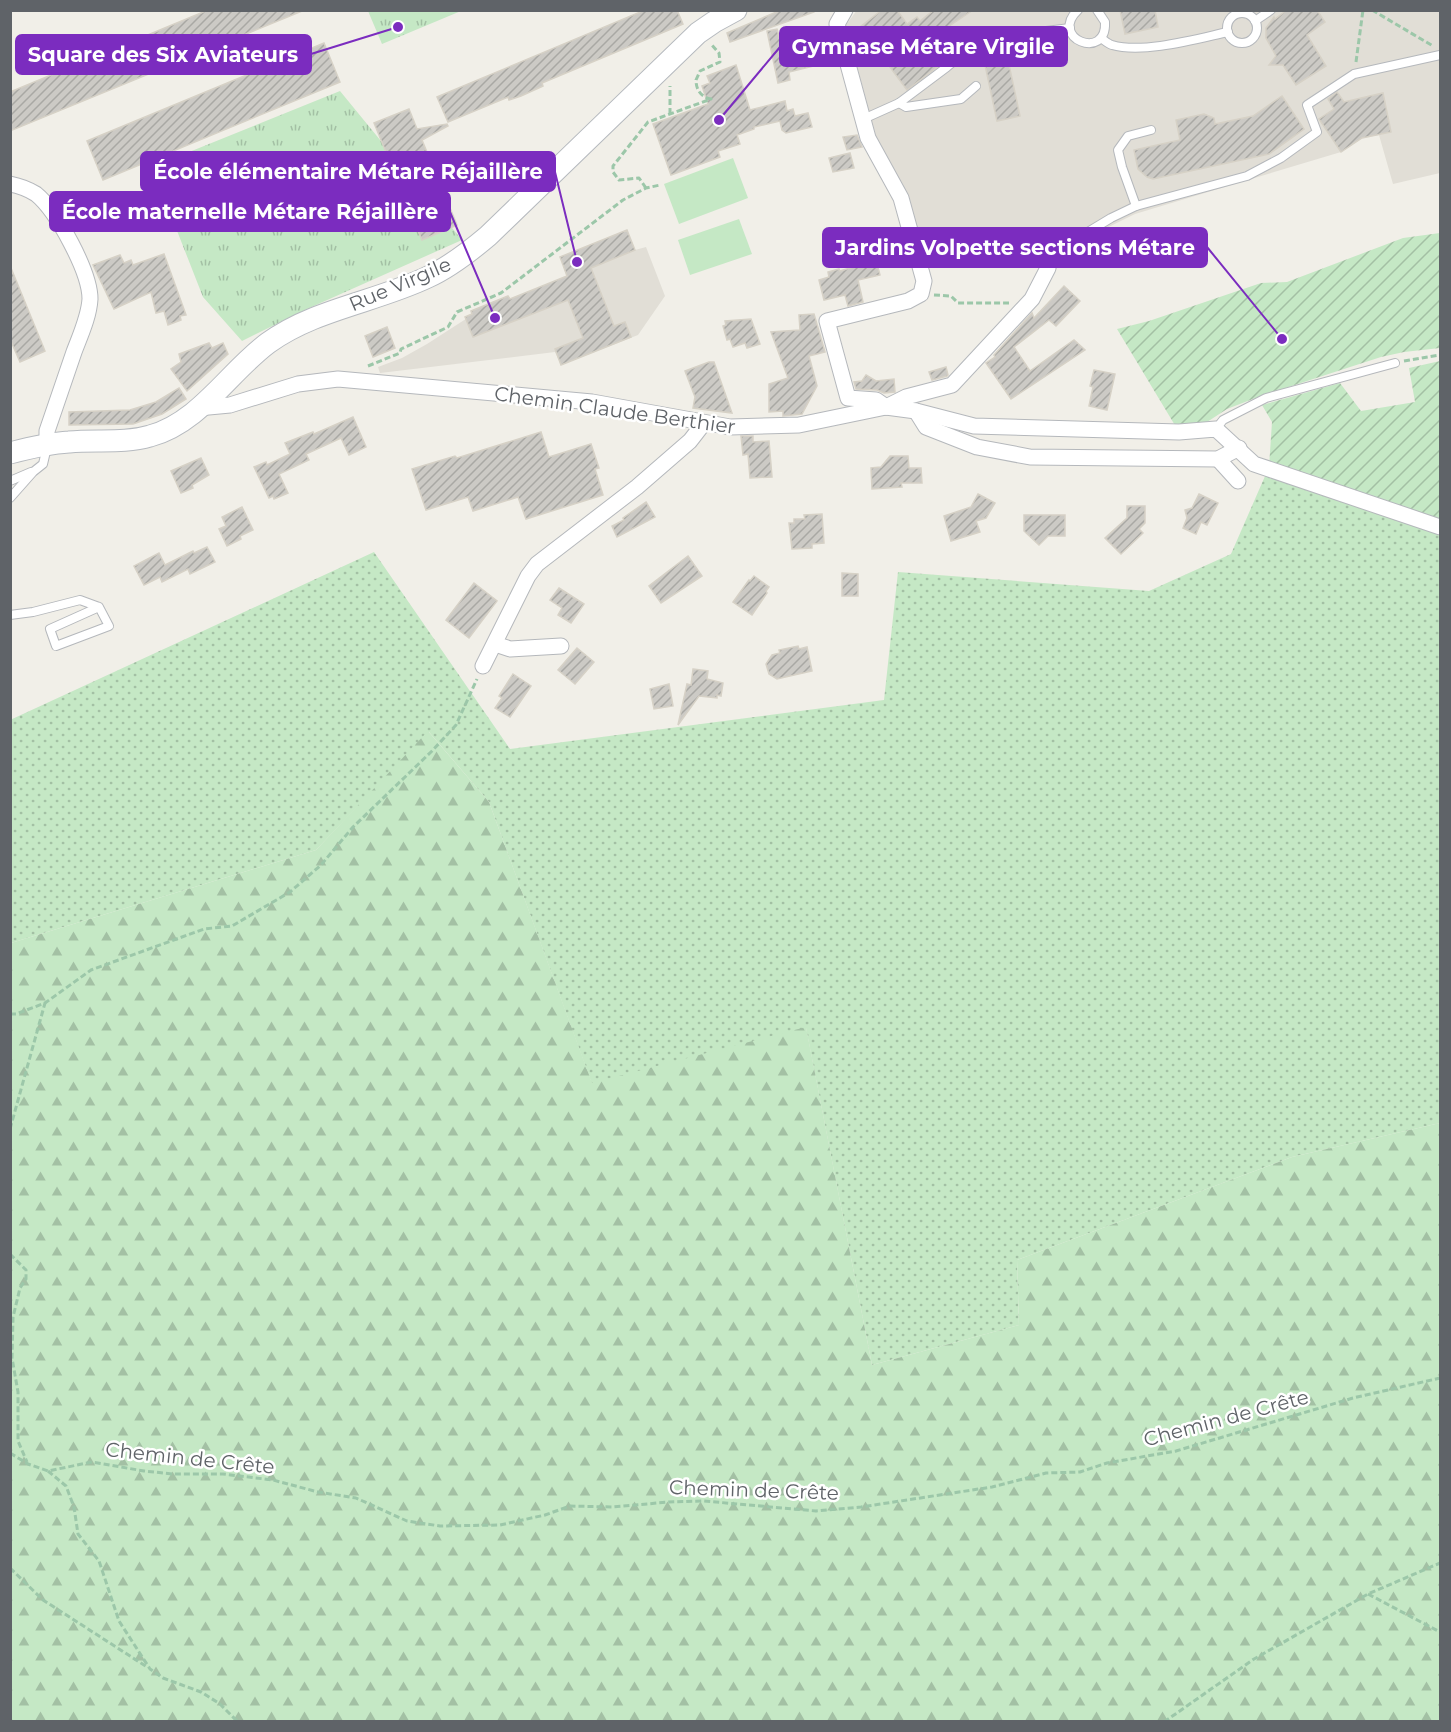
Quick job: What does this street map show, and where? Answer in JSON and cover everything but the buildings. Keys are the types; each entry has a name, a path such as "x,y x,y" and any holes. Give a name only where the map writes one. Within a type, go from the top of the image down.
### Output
{"street":[{"path":"845,10 837,24 868,138 901,198 924,281 921,294 908,301 826,321 848,398 876,400 886,407 906,397 952,385 1032,299 1048,268"},
{"name":"Rue Virgile","path":"10,453 68,441 122,441 151,436 174,426 198,408 267,344 299,325 427,278 459,260 488,236 698,33 731,11"},
{"path":"10,184 24,187 36,195 58,220 87,281 90,300 85,322 47,431 47,446"},
{"name":"Chemin Claude Berthier","path":"198,408 230,405 298,384 338,379 592,402 730,427 800,425 886,407 916,411 974,426 1179,432 1216,429"},
{"path":"916,411 926,427 977,447 1030,457 1218,459 1239,448"},
{"path":"483,666 528,576 537,564 637,487 690,441 704,423"},
{"path":"1216,429 1254,464 1440,527"},
{"path":"1218,459 1238,482"},
{"path":"495,644 510,649 561,646"}],"lane":[{"path":"1078,10 1072,16 1071,34 1080,42 1091,43 1101,38 1105,27 1105,22 1097,10"},
{"path":"1255,21 1271,10"},
{"path":"1246,14 1255,21 1256,33 1246,43 1233,40 1227,32 1229,22 1236,15 1246,14"},
{"path":"863,117 898,103 977,42 1070,28"},
{"path":"1101,38 1110,45 1139,47 1183,42 1227,32"},
{"path":"1048,268 1068,244 1136,206 1247,176 1281,158 1317,132 1306,105 1354,74 1440,52"},
{"path":"898,103 906,107 961,99 976,86"},
{"path":"1136,206 1118,150 1128,136 1151,130"},
{"path":"1216,429 1223,420 1266,398 1395,363"},
{"path":"10,481 44,464 47,446"},
{"path":"10,498 33,471"},
{"path":"10,615 33,612 80,600 99,607 109,626 56,646 50,629 99,607"}],"path":[{"path":"1354,74 1363,10"},
{"path":"1372,10 1440,52"},
{"path":"646,188 639,178 619,180 613,172 613,166 648,123 711,99 699,93 696,81 700,71 718,65 721,58 713,46 698,33"},
{"path":"656,75 670,81 670,114"},
{"path":"338,379 400,353 402,349 447,327 457,312 501,293 623,200 646,188 660,185"},
{"path":"921,294 951,296 958,303 1016,303 1032,299"},
{"path":"1395,363 1440,355"},
{"path":"10,1014 45,1003 91,970 204,929 232,926 290,892 321,865 354,827 456,725 466,708 483,666"},
{"path":"10,1129 45,1003"},
{"path":"10,1254 26,1270 26,1279 20,1288 13,1317 12,1358 18,1392 18,1441 28,1464"},
{"name":"Chemin de Crête","path":"48,1471 92,1462 173,1474 223,1474 273,1480 318,1492 356,1498 407,1521 440,1526 500,1525 545,1515 570,1506 612,1507 669,1502 704,1501 816,1511 861,1507 992,1487 1046,1473 1080,1472 1107,1463 1176,1451 1353,1398 1440,1378"},
{"path":"10,1453 28,1464 48,1471 66,1486 74,1507 78,1534 99,1561 119,1621 150,1670"},
{"path":"1164,1722 1254,1659 1368,1594 1440,1563"},
{"path":"10,1568 43,1600 163,1678 201,1692 220,1704 238,1722"},
{"path":"1368,1594 1440,1632"}],"shaded area":[{"path":"857,10 1440,11 1440,173 1393,184 1379,135 1362,138 1341,152 1135,214 1074,244 1054,272 1029,253 924,253 877,141 846,25"},
{"path":"627,230 635,250 646,247 665,296 638,335 561,365 555,352 380,373 378,367 402,358 427,344 472,315 471,311 508,296 510,299 567,276 560,257"}],"green space":[{"path":"368,11 461,11 382,44"},
{"path":"340,91 462,240 307,309 242,341 203,297 152,167"},
{"path":"733,158 748,198 679,224 664,184"},
{"path":"739,219 752,254 690,275 678,240"},
{"path":"1440,233 1440,348 1381,357 1258,397 1227,409 1207,422 1176,427 1117,329 1149,321 1261,283 1287,282 1403,238"},
{"path":"1440,361 1440,523 1269,467 1272,422 1262,405 1340,383 1361,411 1415,402 1409,368"},
{"path":"1269,467 1440,523 1440,1123 1292,1157 1017,1260 1019,1325 872,1365 806,1028 592,1084 489,802 429,732 316,850 11,943 10,720 374,552 510,749 884,700 898,572 1149,591 1231,554"},
{"path":"428,731 489,802 592,1083 806,1027 872,1365 1019,1325 1017,1260 1292,1157 1440,1123 1440,1721 11,1721 11,943 316,850"}],"place":[{"name":"Square des Six Aviateurs","path":"398,27"},
{"name":"Gymnase Métare Virgile","path":"719,120"},
{"name":"École élémentaire Métare Réjaillère","path":"577,262"},
{"name":"École maternelle Métare Réjaillère","path":"495,318"},
{"name":"Jardins Volpette sections Métare","path":"1282,339"}]}
